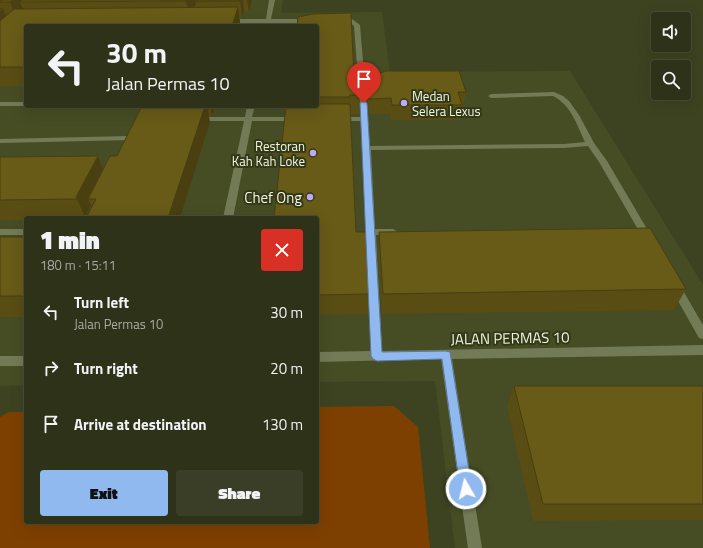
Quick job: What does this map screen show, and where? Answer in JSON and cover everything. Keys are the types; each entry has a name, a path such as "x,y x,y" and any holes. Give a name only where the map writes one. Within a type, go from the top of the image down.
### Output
{"street":[{"path":"268,24 272,0"},
{"path":"327,20 350,20 357,25 365,119 377,356"},
{"path":"222,21 268,24 320,21"},
{"path":"490,96 554,94 561,96 567,102 590,144 604,161 641,231"},
{"path":"0,104 24,104"},
{"path":"228,216 251,108"},
{"path":"186,119 310,119"},
{"path":"326,119 365,119"},
{"path":"0,141 129,138"},
{"path":"366,148 564,146 590,144"},
{"path":"0,232 24,232"},
{"path":"371,232 403,232"},
{"path":"669,275 703,335"},
{"name":"JALAN PERMAS 10","path":"319,357 703,350"},
{"path":"446,355 475,548"},
{"path":"0,361 24,359"}],"shaded area":[{"path":"0,0 283,0 281,13 382,12 390,72 570,71 703,285 703,548 455,548 435,381 319,382 319,216 24,216 24,385 0,386"},
{"path":"394,406 418,427 430,548 0,548 0,417 9,412 24,412 24,524 319,524 319,407"}],"building":[{"path":"0,0 12,0 10,2 0,2"},
{"path":"22,0 186,0 186,1 20,2"},
{"path":"240,0 240,1 195,1"},
{"path":"238,7 233,24 24,24 24,67 0,67 0,21 14,9"},
{"path":"351,13 354,79 358,78 359,95 350,95 350,97 319,97 319,24 297,24 298,17 313,14"},
{"path":"386,71 459,71 466,92 458,92 462,105 392,105 391,98 369,99 367,78"},
{"path":"319,104 350,104 356,232 366,232 369,294 319,295 319,216 274,216 286,108 319,108"},
{"path":"141,108 204,108 169,216 87,216 96,199 88,199 110,156 117,156"},
{"path":"98,156 76,197 77,199 0,200 0,157"},
{"path":"650,228 686,289 383,294 379,232"},
{"path":"0,237 24,237 24,296 0,296"},
{"path":"514,386 703,386 703,504 543,504"}],"place":[{"name":"Medan Selera Lexus","path":"404,103"},
{"name":"Restoran Kah Kah Loke","path":"313,153"},
{"name":"Chef Ong","path":"310,197"}],"route":[{"path":"364,103 377,356 446,355 466,489"}]}
